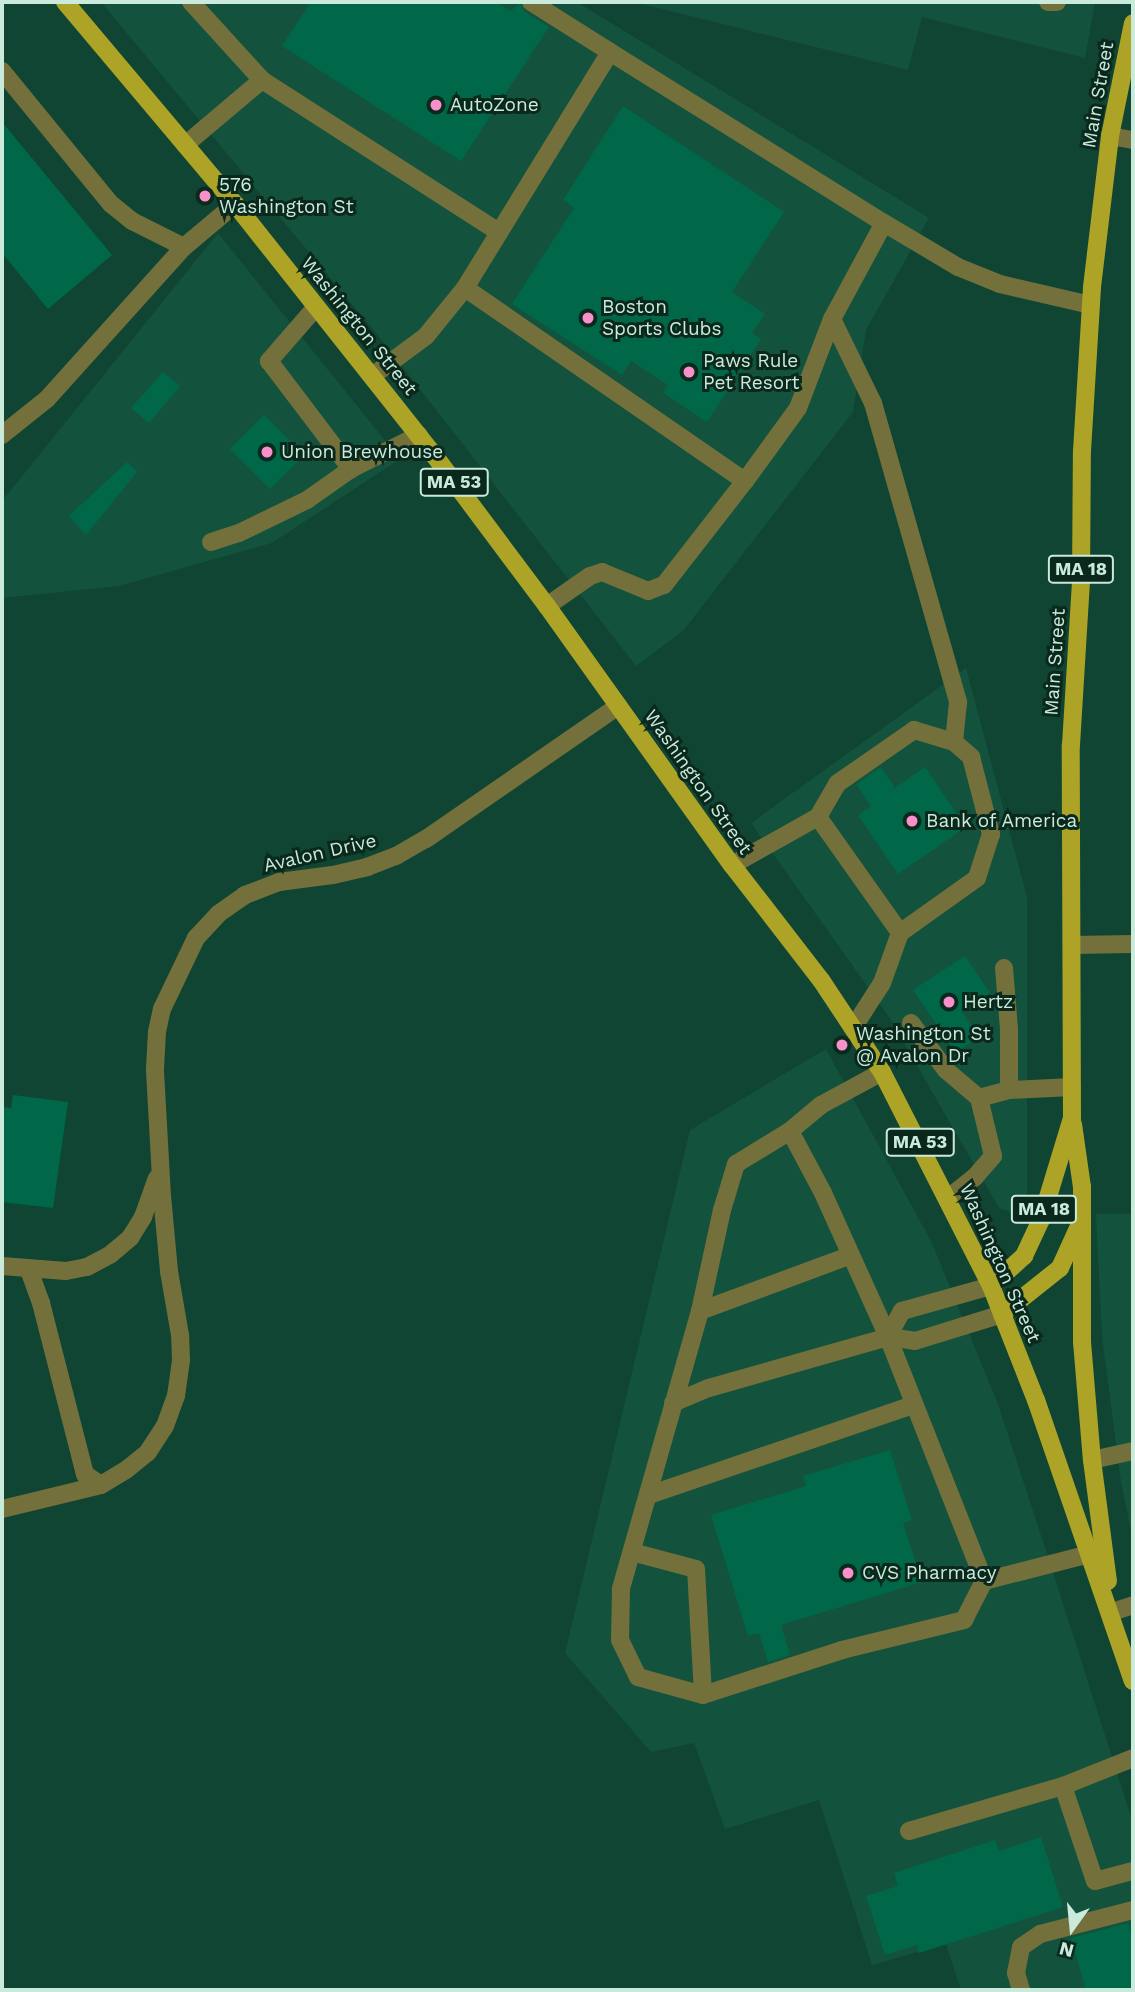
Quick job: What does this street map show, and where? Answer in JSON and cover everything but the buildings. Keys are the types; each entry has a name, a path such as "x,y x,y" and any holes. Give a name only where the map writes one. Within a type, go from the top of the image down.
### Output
{"main road":[{"name":"Washington Street","path":"65,2 235,204 419,435 547,606 732,866 821,980 882,1072 991,1286 1036,1400 1112,1612 1133,1681"},
{"name":"Main Street","path":"991,1286 1024,1256 1041,1220 1072,1118 1071,745 1081,582 1082,451 1091,305 1110,136 1133,23"},
{"name":"MA 18","path":"1002,1314 1060,1268 1083,1217 1072,1118"},
{"path":"1083,1217 1082,1342 1092,1460 1112,1612"}],"street":[{"path":"191,2 262,80 499,232"},
{"path":"531,2 958,267 1000,284 1091,305"},
{"path":"1048,2 1057,2"},
{"path":"372,376 426,336 465,288 610,52"},
{"path":"2,71 111,204 132,222 184,247"},
{"path":"185,145 262,80"},
{"path":"1110,136 1133,140"},
{"path":"2,435 47,399 184,247 235,204"},
{"path":"547,606 590,576 602,572 648,591 664,585 745,481 797,408 832,318 884,223"},
{"path":"465,288 745,481"},
{"path":"316,307 269,361 351,470"},
{"path":"832,318 873,403 958,702 954,742"},
{"path":"211,542 239,533 307,500 351,470 419,435"},
{"name":"Avalon Drive","path":"2,1509 101,1485 148,1452 165,1426 176,1396 181,1348 169,1272 155,1069 157,1032 169,990 196,938 218,914 245,895 279,882 332,875 367,867 396,856 426,839 618,706"},
{"path":"732,866 818,817 838,783 914,730 954,742 971,757 991,834 978,878 900,933 882,983 853,1028"},
{"path":"818,817 900,933"},
{"path":"1072,944 1133,944"},
{"path":"1004,968 1009,1029 1009,1090"},
{"path":"911,1023 946,1070 979,1097 993,1156 974,1178 948,1198"},
{"path":"882,1072 821,1105 790,1131 736,1164 700,1311 621,1589 620,1640 638,1677 703,1695 842,1650 964,1620 984,1581 1090,1554"},
{"path":"979,1097 1009,1090 1072,1087"},
{"path":"790,1131 823,1193 888,1338 984,1581"},
{"name":"Avalon Drive","path":"2,1266 66,1271 87,1267 111,1254 130,1238 143,1217 160,1164"},
{"path":"700,1311 849,1256"},
{"path":"29,1270 41,1303 85,1474 101,1485"},
{"path":"888,1338 902,1311 991,1286"},
{"path":"673,1403 709,1388 888,1338 915,1341 1002,1314"},
{"path":"649,1495 913,1405"},
{"path":"1092,1460 1133,1451"},
{"path":"632,1552 696,1569 703,1695"},
{"path":"1112,1612 1133,1605"},
{"path":"909,1831 1063,1786 1133,1758"},
{"path":"1063,1786 1095,1881 1133,1871"},
{"path":"1021,1990 1016,1973 1021,1947 1040,1934 1133,1910"}],"shaded area":[{"path":"101,2 577,2 929,218 866,330 853,412 683,631 636,666 376,333"},
{"path":"634,2 1095,2 1085,58 922,17 908,70"},
{"path":"218,233 400,459 272,543 119,586 2,598 2,501"},
{"path":"966,668 1027,897 1027,1198 1022,1207 1013,1213 999,1208 889,1017 751,823"},
{"path":"826,1049 932,1243 998,1404 1052,1569 1133,1823 1133,1990 961,1990 946,1944 872,1965 819,1800 725,1829 694,1743 651,1752 565,1653 690,1130"},
{"path":"1096,1214 1133,1214 1133,1541 1121,1482 1102,1337"}],"place":[{"name":"AutoZone","path":"436,105"},
{"name":"576 Washington St","path":"205,196"},
{"name":"Boston Sports Clubs","path":"588,318"},
{"name":"Paws Rule Pet Resort","path":"689,372"},
{"name":"Union Brewhouse","path":"267,452"},
{"name":"Bank of America","path":"912,821"},
{"name":"Hertz","path":"949,1002"},
{"name":"Washington St @ Avalon Dr","path":"842,1045"},
{"name":"CVS Pharmacy","path":"848,1573"}]}
